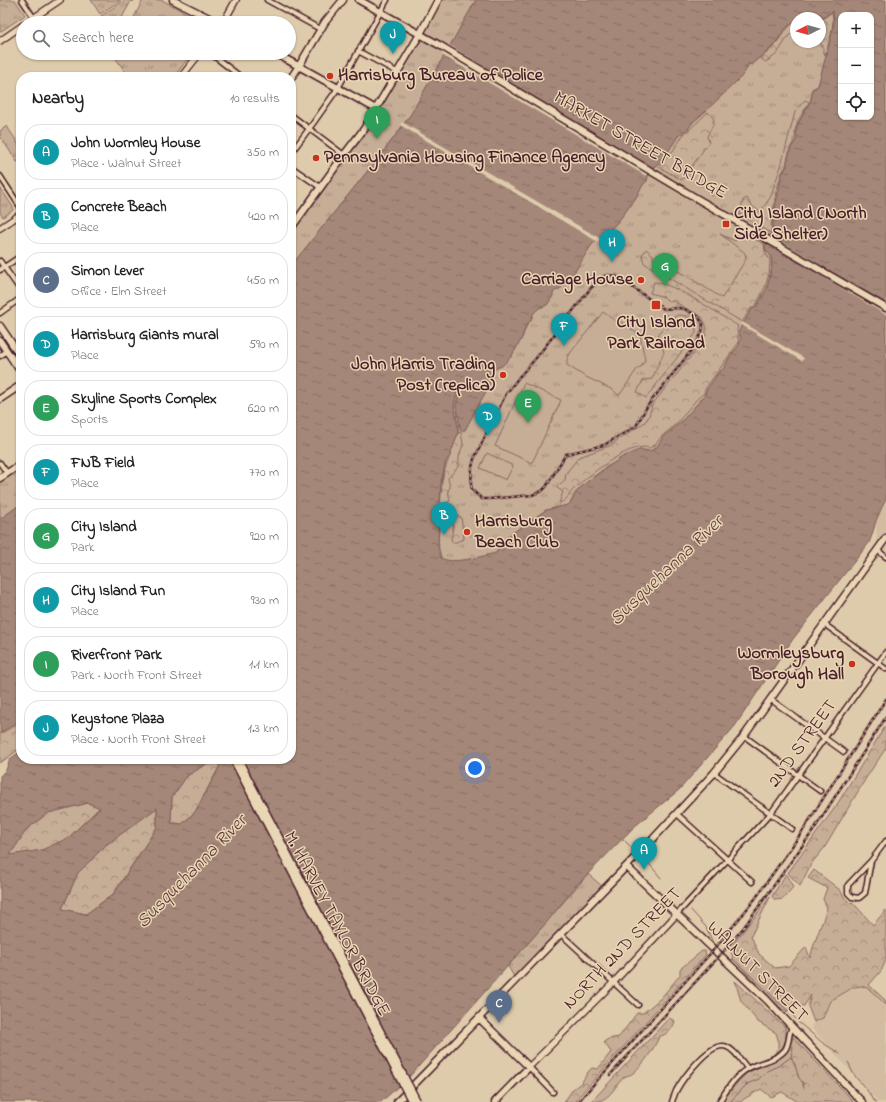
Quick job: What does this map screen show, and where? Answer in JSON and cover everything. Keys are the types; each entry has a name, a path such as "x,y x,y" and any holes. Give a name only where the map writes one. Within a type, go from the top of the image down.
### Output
{"main road":[{"path":"173,0 202,16"},
{"path":"295,72 320,29 343,0"},
{"name":"MARKET STREET BRIDGE","path":"359,0 441,46 696,198 886,308"},
{"path":"296,217 364,129 420,34 438,0"},
{"path":"288,60 376,109"},
{"path":"0,326 16,350"},
{"path":"0,341 16,364"},
{"path":"0,399 16,388"},
{"path":"0,478 16,468"},
{"path":"397,1102 627,867 714,773 744,736 886,538"},
{"name":"M. HARVEY TAYLOR BRIDGE","path":"236,764 416,1102"},
{"name":"M. HARVEY TAYLOR BRIDGE","path":"241,764 416,1102"},
{"name":"WALNUT STREET","path":"627,867 750,983 862,1102"},
{"path":"480,1018 529,1067"},
{"name":"NORTH 2ND STREET","path":"495,1102 529,1067"}],"street":[{"path":"22,0 33,16"},
{"path":"37,16 60,0"},
{"path":"227,16 236,0"},
{"path":"267,0 320,29"},
{"path":"296,146 338,88 387,0"},
{"path":"0,41 16,30"},
{"path":"358,51 397,72"},
{"path":"185,72 194,60"},
{"path":"219,60 235,72"},
{"path":"296,119 344,155"},
{"path":"296,170 320,187"},
{"path":"0,176 16,200"},
{"path":"0,228 16,217"},
{"path":"0,270 16,259"},
{"path":"0,261 16,284"},
{"path":"0,312 16,301"},
{"path":"0,356 7,351"},
{"path":"0,463 8,474"},
{"path":"877,550 886,557"},
{"path":"824,624 886,669"},
{"name":"2ND STREET","path":"771,813 886,652"},
{"path":"770,699 844,752"},
{"path":"744,736 797,776 820,791"},
{"path":"714,773 792,829"},
{"name":"NORTH 2ND STREET","path":"529,1067 613,983 771,813"},
{"path":"677,814 752,882"},
{"path":"871,861 865,893 859,898 852,897 848,893 848,885 871,861 886,841"},
{"path":"561,934 638,1005"},
{"path":"718,1102 739,1076 748,1069 783,1052 788,1044 789,1032 792,1027"},
{"path":"672,1102 676,1090 688,1074 707,1052 717,1046 725,1046 731,1049 748,1069"},
{"path":"529,1067 553,1092"}],"shaded area":[{"path":"886,502 886,551 877,545 876,522 882,507"},
{"path":"858,986 866,987 886,1005 886,1102 878,1102 811,1027 814,1022 823,1018 830,1001"}],"green space":[{"path":"0,0 15,0 25,15 16,16 16,21 0,32"},
{"path":"91,0 121,0 100,14"},
{"path":"125,0 134,0 133,2 131,1 123,16 101,16"},
{"path":"143,0 162,0 191,16 135,16"},
{"path":"442,0 476,0 411,114 387,147 296,260 296,224 368,132"},
{"path":"833,11 834,22 818,86 812,89 810,102 799,122 796,131 797,139 791,148 787,166 782,174 773,217 773,227 766,243 766,251 771,256 772,267 767,288 757,306 752,309 741,327 739,332 741,338 739,346 729,358 724,368 707,389 704,396 683,420 663,437 657,447 650,451 644,450 615,462 602,470 576,492 568,505 546,510 531,520 504,539 496,553 460,561 452,561 441,558 438,546 441,482 446,461 458,433 454,406 457,392 459,392 456,406 461,431 465,430 489,378 496,368 502,366 511,357 533,314 539,308 547,305 555,290 565,284 570,278 591,246 618,221 647,181 647,176 652,168 662,161 678,136 688,129 693,122 726,91 746,70 748,64 752,64 775,44 788,26 790,25 790,48 826,48 826,15"},
{"path":"832,12 832,28 825,55 823,48 826,48 826,16"},
{"path":"790,26 790,35 777,54 766,62 760,58 774,46"},
{"path":"117,60 187,60 178,72 125,72"},
{"path":"805,100 809,102 798,121 795,130 795,139 790,148 786,166 782,172 776,192 770,233 740,214 743,200 747,198 750,204 760,212 770,198 781,166 795,112"},
{"path":"708,112 714,119 713,125 707,136 709,142 682,180 659,167 668,154 673,151 683,135"},
{"path":"7,126 16,140 16,160 0,136 0,131"},
{"path":"1,189 13,207 13,210 3,217 0,213"},
{"path":"720,234 735,241 745,234 764,244 765,252 770,260 769,274 765,287 756,305 751,308 742,322 644,263 642,255 646,249 653,255 653,259 657,263 670,267 722,298 746,259 745,253"},
{"path":"654,282 662,283 684,293 738,326 737,330 739,342 705,389 704,393 655,445 650,448 642,447 621,454 599,468 572,491 565,500 559,503 563,492 556,487 565,480 566,473 579,457 609,446 645,422 649,416 652,405 696,350 706,335 706,325 702,317 673,301 669,302 664,297 650,293"},
{"path":"603,312 618,323 621,322 640,335 645,360 618,395 613,390 584,376 567,365 567,359 571,352"},
{"path":"678,315 686,316 692,320 695,325 696,333 646,398 637,392 643,380 652,379 664,352 658,335 672,318"},
{"path":"524,383 561,400 532,463 495,446"},
{"path":"461,432 463,444 459,457 459,466 448,478 450,501 446,503 446,511 442,512 440,508 444,472 458,433"},
{"path":"487,453 513,466 506,480 480,468"},
{"path":"16,472 16,508 0,519 0,482"},
{"path":"455,515 461,517 464,539 453,543 451,539"},
{"path":"16,725 16,752 0,763 0,734"},
{"path":"886,725 886,748 866,778 825,847 811,864 800,886 788,873 836,806"},
{"path":"206,764 220,764 195,812 182,824 171,823 172,797 187,776"},
{"path":"88,803 100,807 68,838 42,850 9,856 27,829 48,813"},
{"path":"157,807 157,827 113,894 86,914 62,909 78,873 106,845"},
{"path":"814,870 840,890 846,900 855,905 873,925 886,910 886,960 881,971 869,985 886,1001 886,1005 869,989 862,986 854,987 830,1001 823,1018 814,1022 808,1006 811,995 804,1006 794,1005 787,1012 778,1006 733,959 731,951 734,943 770,897 751,936 759,954 775,968 789,966 806,947 810,958 827,908 823,899 827,888 808,878"},
{"path":"588,874 603,887 514,977 508,966"},
{"path":"786,874 793,887 783,899 775,900 772,896"},
{"path":"702,951 705,951 706,955 574,1102 564,1102 573,1089 582,1082 588,1072 592,1068 598,1069 611,1052 604,1042 608,1039 619,1037 637,1013 643,1013 661,998 680,975 680,969"},
{"path":"735,981 785,1027 786,1036 784,1043 780,1050 773,1056 778,1048 776,1033 758,1022 741,1001"},
{"path":"669,1018 675,1021 671,1029 659,1037 651,1052 641,1065 632,1074 623,1078 606,1098 591,1102"},
{"path":"792,1036 854,1102 805,1102 795,1100 782,1092 771,1097 761,1089 741,1102 722,1102 747,1073 781,1057 789,1047"}],"water":[{"name":"Susquehanna River","path":"476,0 886,0 886,500 876,521 869,543 793,639 735,726 680,789 634,827 576,886 547,922 411,1075 381,1102 0,1102 0,776 6,770 10,759 16,755 16,764 206,764 187,776 172,797 171,823 182,824 195,812 220,764 296,764 296,260 387,147 411,114","holes":["833,11 834,22 818,86 812,89 810,102 799,122 796,131 797,139 791,148 787,160 787,166 782,174 773,217 773,227 771,234 765,243 766,251 771,256 772,267 767,288 757,306 752,309 741,327 739,332 741,338 739,345 729,358 724,368 719,372 707,389 704,396 683,420 663,437 657,447 650,451 639,450 622,457 588,481 576,492 568,505 546,510 504,539 496,553 476,558 452,561 441,558 438,546 441,482 446,461 450,456 458,433 454,406 457,392 459,392 456,406 461,431 465,430 490,384 489,378 496,368 502,366 511,357 521,340 526,325 531,320 533,314 539,308 547,305 553,296 553,293 560,289 575,272 591,246 618,221 647,181 652,168 662,161 678,136 688,129 693,122 741,77 748,64 752,64 775,44 785,29 790,25 790,12 826,12 826,15","88,803 100,808 68,838 42,850 10,855 27,829 48,813","157,808 157,827 114,894 86,914 62,909 78,873 106,845"]},
{"path":"16,508 16,723 0,733 0,519"}],"pier":[{"path":"448,44 652,168 646,176 442,55"},
{"path":"402,122 601,239 598,242 400,125"},
{"path":"772,236 886,304 886,315 767,243"},
{"path":"742,322 804,358 802,361 740,324"}],"waterway":[{"path":"623,839 634,850"},
{"path":"647,861 661,878"},
{"path":"691,910 706,927 713,943 730,959 734,960 788,1011"},
{"path":"793,1016 796,1019"},
{"path":"798,1022 823,1043 840,1054"},
{"path":"730,1102 747,1084 759,1079 767,1071 780,1065 791,1057 793,1046"},
{"path":"791,1057 804,1088"},
{"path":"848,1062 854,1074 872,1099 876,1102"}],"railway":[{"path":"608,275 616,276 664,309 684,309 698,316 703,324 702,332 695,346 648,405 636,426 604,445 566,454 542,491 532,495 482,499 472,490 472,467 474,459 506,394 590,289 602,277 608,275"},
{"path":"578,1102 717,946 755,899 802,832 886,699"},
{"path":"610,1075 723,952 744,927 813,831 886,717"}],"place":[{"name":"Keystone Plaza","path":"393,54"},
{"name":"Harrisburg Bureau of Police","path":"330,76"},
{"name":"Riverfront Park","path":"377,139"},
{"name":"Pennsylvania Housing Finance Agency","path":"316,158"},
{"name":"City Island (North Side Shelter)","path":"726,224"},
{"name":"City Island Fun","path":"612,262"},
{"name":"Carriage House","path":"641,280"},
{"name":"City Island","path":"665,286"},
{"name":"City Island Park Railroad","path":"656,305"},
{"name":"FNB Field","path":"564,346"},
{"name":"John Harris Trading Post (replica)","path":"503,375"},
{"name":"Skyline Sports Complex","path":"528,423"},
{"name":"Harrisburg Giants mural","path":"488,436"},
{"name":"Harrisburg Beach Club","path":"467,532"},
{"name":"Concrete Beach","path":"444,535"},
{"name":"Wormleysburg Borough Hall","path":"852,664"},
{"name":"John Wormley House","path":"644,870"},
{"name":"Simon Lever","path":"499,1023"}]}
